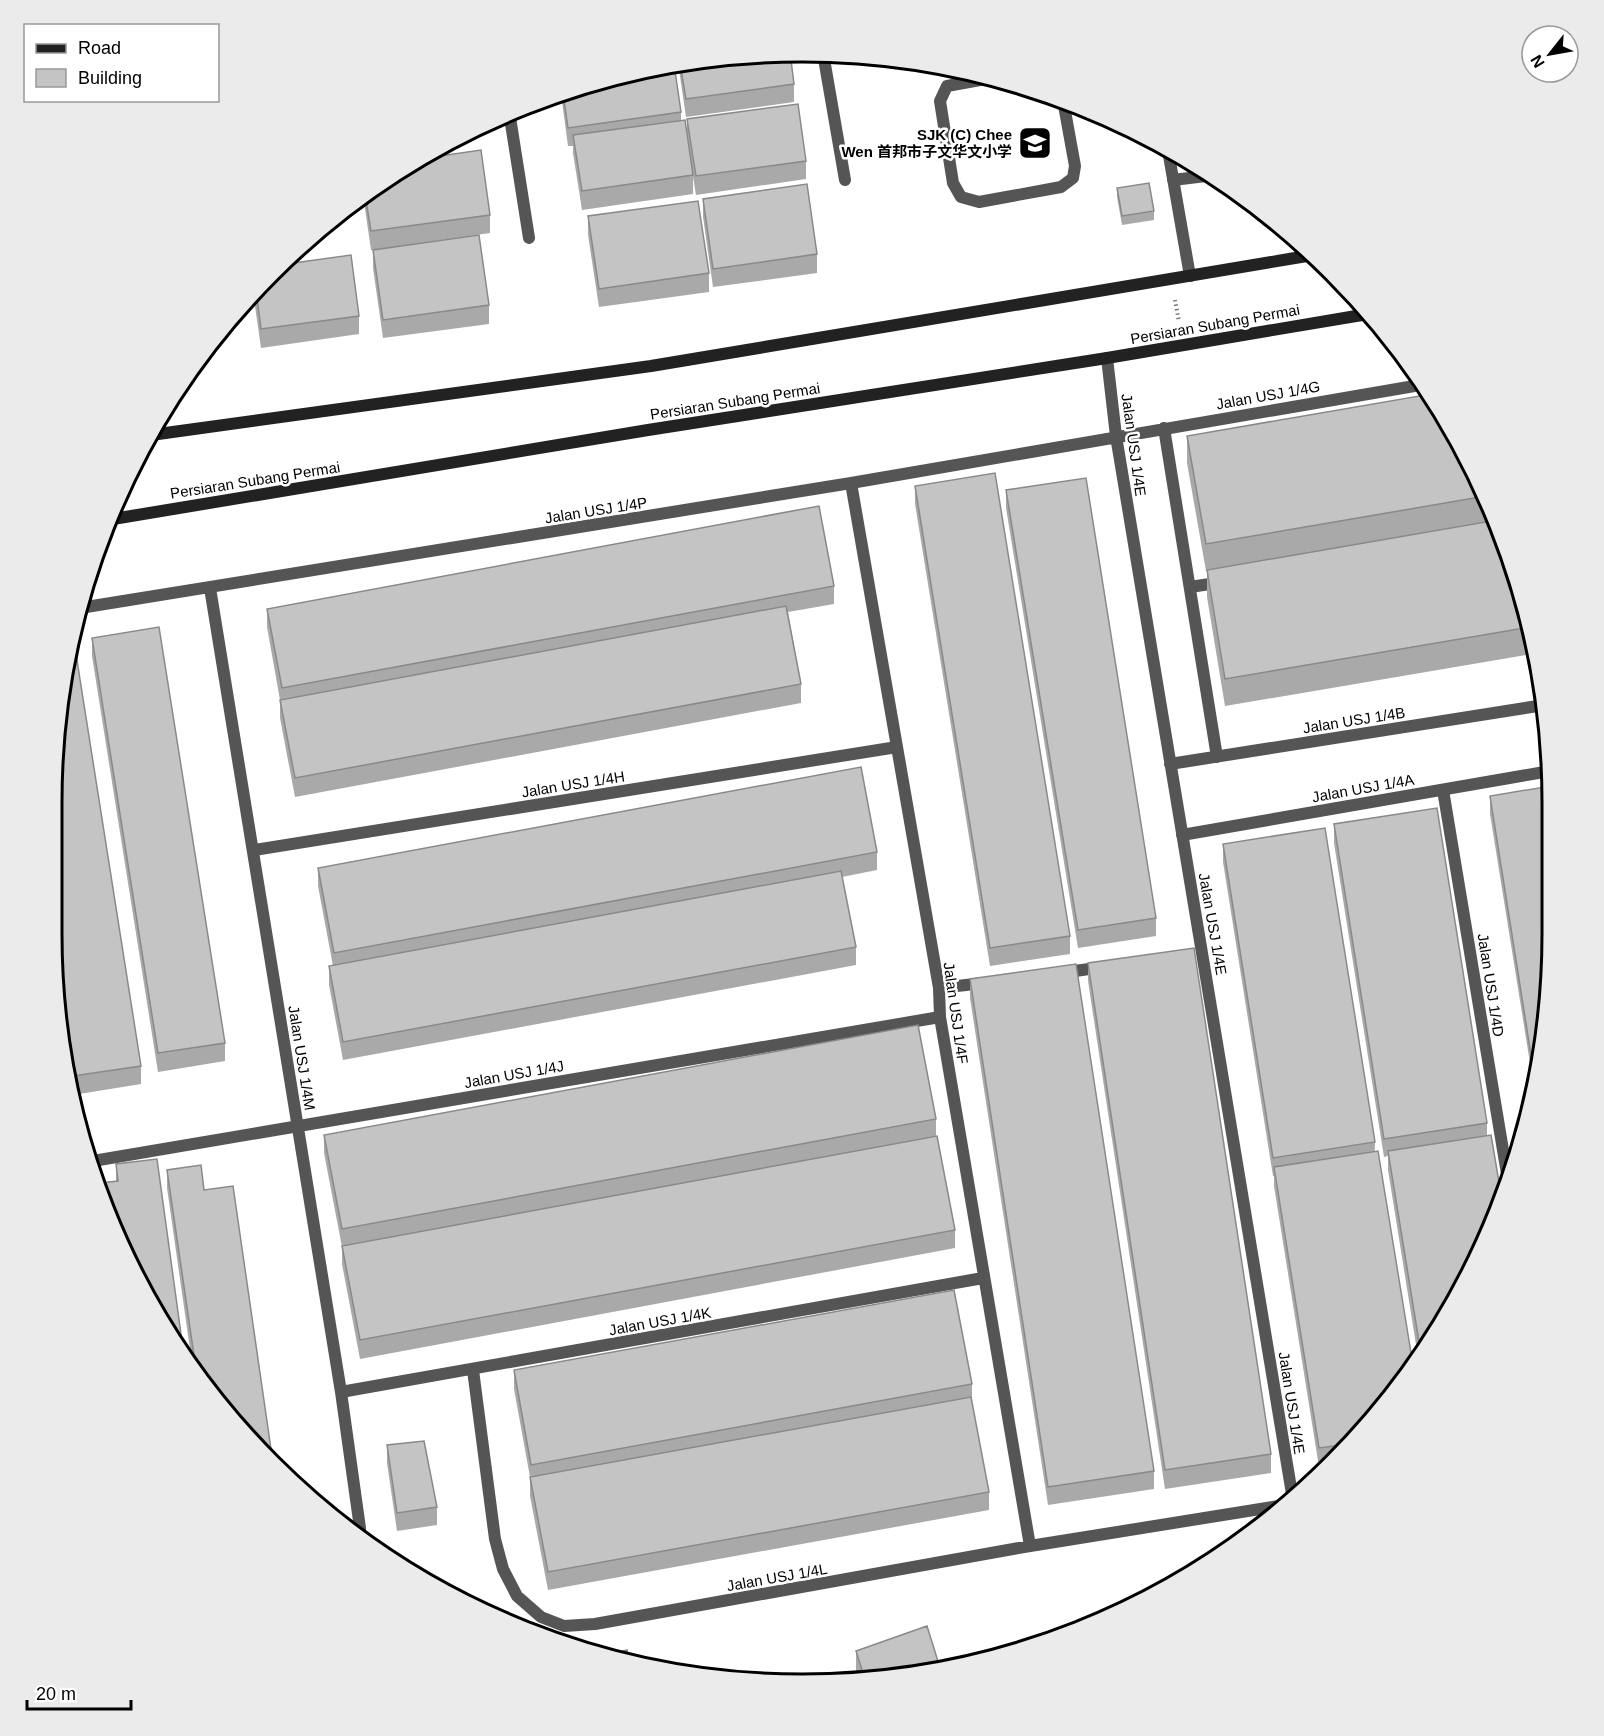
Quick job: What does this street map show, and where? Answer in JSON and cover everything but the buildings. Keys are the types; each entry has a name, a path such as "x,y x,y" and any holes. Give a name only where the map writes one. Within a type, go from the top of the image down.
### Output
{"main road":[{"path":"160,434 651,366 1303,257"},
{"name":"Persiaran Subang Permai","path":"119,517 1360,315"}],"street":[{"path":"825,62 845,180"},
{"path":"971,82 946,86 940,101 953,183 961,197 979,202 1060,187 1073,178 1075,166 1065,110"},
{"path":"511,122 529,238"},
{"path":"1170,160 1190,276"},
{"path":"1173,180 1198,177"},
{"name":"Jalan USJ 1/4E","path":"1107,358 1116,436 1182,835 1196,952 1291,1490"},
{"name":"Jalan USJ 1/4G","path":"1116,436 1414,386"},
{"path":"1164,428 1216,757"},
{"name":"Jalan USJ 1/4P","path":"88,607 851,483 1116,436"},
{"name":"Jalan USJ 1/4F","path":"851,483 939,988 940,1017 1030,1546"},
{"path":"1190,587 1236,580"},
{"name":"Jalan USJ 1/4M","path":"210,588 341,1392 360,1527"},
{"name":"Jalan USJ 1/4B","path":"1170,764 1536,706"},
{"name":"Jalan USJ 1/4H","path":"254,850 897,747"},
{"name":"Jalan USJ 1/4A","path":"1182,835 1541,773"},
{"name":"Jalan USJ 1/4D","path":"1443,790 1505,1164"},
{"path":"1050,974 1120,964"},
{"path":"939,988 994,981"},
{"name":"Jalan USJ 1/4J","path":"97,1160 940,1017"},
{"name":"Jalan USJ 1/4K","path":"341,1392 983,1278"},
{"name":"Jalan USJ 1/4L","path":"472,1370 495,1539 502,1569 517,1596 541,1617 564,1626 596,1624 1030,1546 1270,1508"}],"path":[{"path":"1171,279 1183,345"}],"place":[{"name":"SJK (C) Chee Wen 首邦市子文华文小学","path":"1035,143"}]}
